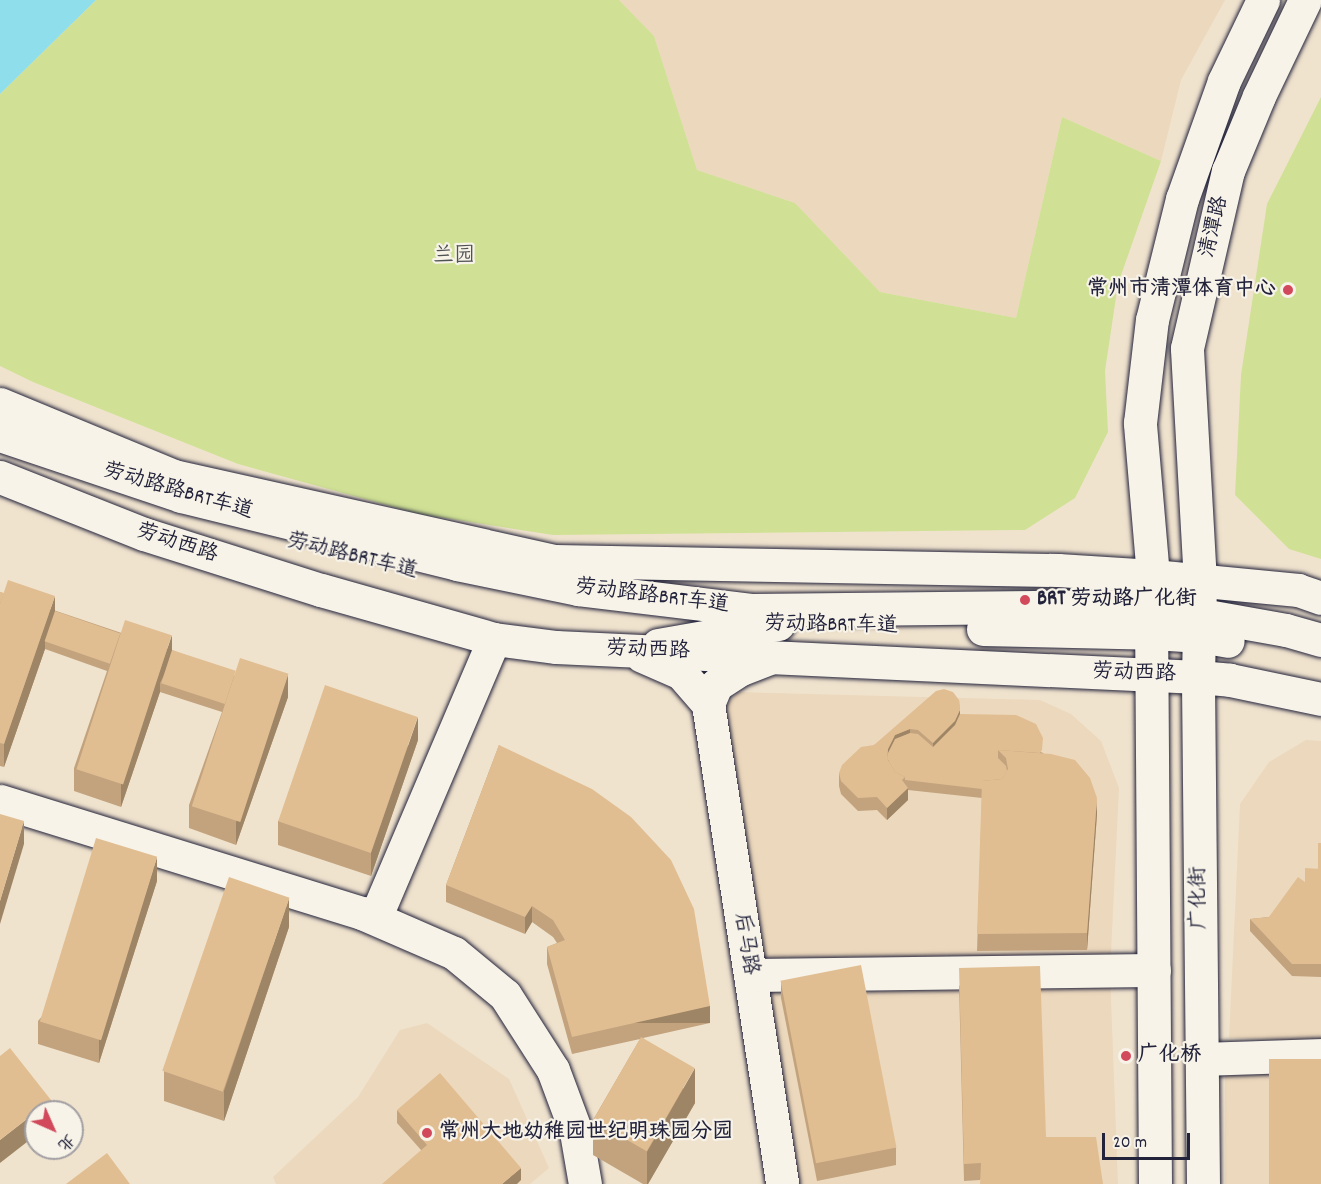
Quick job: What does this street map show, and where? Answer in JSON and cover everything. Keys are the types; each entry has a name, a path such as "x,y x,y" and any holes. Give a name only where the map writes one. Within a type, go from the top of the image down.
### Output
{"main road":[{"name":"清潭路","path":"1152,675 1152,605 1140,423 1152,320 1182,199 1224,81 1263,0"},
{"name":"清潭路","path":"1200,610 1187,348 1228,171 1259,96 1305,0"},
{"path":"0,404 174,476 555,561 1058,570 1152,605 1200,610 1321,640"},
{"name":"劳动路路BRT车道","path":"0,435 181,496 457,564 578,589 751,610 1152,605"},
{"name":"劳动路BRT车道","path":"0,455 92,484 323,550 527,601 732,623 778,624 1152,605"},
{"name":"劳动西路","path":"0,477 155,538 321,590 494,639 556,647 1198,677 1230,680 1321,699"},
{"path":"1152,605 1200,610 1298,590 1321,598"},
{"path":"1200,610 1283,651 1321,662"},
{"name":"广化街","path":"1200,610 1198,677 1203,1184"},
{"path":"630,650 778,624"},
{"path":"375,918 494,639"},
{"path":"630,650 681,674 708,704 716,686 741,669 775,657"},
{"path":"1152,675 1155,1184"},
{"name":"后马路","path":"708,704 782,1184"},
{"path":"0,801 375,918 454,953 505,995 553,1070 576,1132 585,1184"},
{"path":"750,975 1154,970"},
{"path":"1202,1059 1321,1055"}],"shaded area":[{"path":"619,0 1225,0 1181,80 1161,161 1062,117 1016,318 880,292 795,203 697,170 654,36"},
{"path":"738,692 1040,700 1071,714 1101,741 1119,788 1110,973 1118,1184 796,1184 715,718"},
{"path":"1306,740 1321,741 1321,1042 1229,1038 1240,804 1269,762"},
{"name":"常州大地幼稚园世纪明珠园分园","path":"427,1023 509,1079 549,1168 530,1184 276,1184 273,1177 358,1097 400,1030"},
{"path":"1225,1071 1321,1071 1321,1184 1225,1184"}],"green space":[{"name":"兰园","path":"96,0 619,0 654,36 697,170 795,203 880,292 1016,318 1062,117 1161,161 1118,284 1105,371 1108,432 1075,498 1025,530 553,535 419,514 238,464 33,382 0,366 0,94"},
{"name":"常州市清潭体育中心","path":"1321,97 1321,559 1289,549 1235,495 1241,375 1267,204"}],"water":[{"path":"0,0 96,0 0,94"}],"building":[{"path":"8,580 55,596 4,744 0,743 0,604"},
{"path":"0,592 4,593 0,604"},
{"path":"55,611 120,633 110,664 45,641"},
{"path":"125,620 172,635 123,784 76,769"},
{"path":"172,650 236,671 225,704 161,683"},
{"path":"240,658 289,674 240,822 192,806"},
{"path":"325,685 418,717 371,853 278,821"},
{"path":"944,689 953,692 959,700 960,710 955,721 933,743 918,730 910,729 895,735 888,749 887,758 895,772 905,777 902,780 908,788 887,808 877,797 858,798 841,781 839,773 842,765 861,747 874,745 936,691"},
{"path":"960,714 1016,715 1036,724 1043,738 1042,750 1040,753 998,750 998,758 1006,766 1007,771 1002,779 982,781 982,789 905,780 905,777 895,772 887,758 895,739 910,733 918,734 933,747 955,725"},
{"path":"499,745 592,789 631,817 671,860 694,909 710,1006 572,1037 547,947 565,940 553,920 532,906 525,917 446,885"},
{"path":"998,750 1051,754 1075,760 1090,778 1097,798 1087,933 977,934 982,781 1002,779 1008,769 1006,758"},
{"path":"0,814 24,821 0,901"},
{"path":"96,838 157,857 101,1040 40,1022"},
{"path":"1318,843 1321,843 1321,869 1318,869"},
{"path":"1305,868 1321,869 1321,964 1292,964 1250,919 1269,917 1298,877 1305,882"},
{"path":"229,877 290,898 223,1092 162,1071"},
{"path":"861,965 896,1148 816,1163 781,981"},
{"path":"1040,966 1046,1137 1096,1137 1103,1184 980,1184 981,1163 964,1164 959,968"},
{"path":"641,1037 695,1068 647,1151 593,1120"},
{"path":"10,1048 51,1100 24,1100 24,1121 0,1140 0,1056"},
{"path":"1269,1059 1321,1059 1321,1184 1269,1184"},
{"path":"440,1073 521,1168 502,1184 382,1184 427,1145 397,1110"},
{"path":"107,1153 130,1184 66,1184"}],"place":[{"name":"常州市清潭体育中心","path":"1288,290"},
{"name":"BRT 劳动路广化街","path":"1025,600"},
{"name":"广化桥","path":"1126,1056"},
{"name":"常州大地幼稚园世纪明珠园分园","path":"427,1133"}]}
